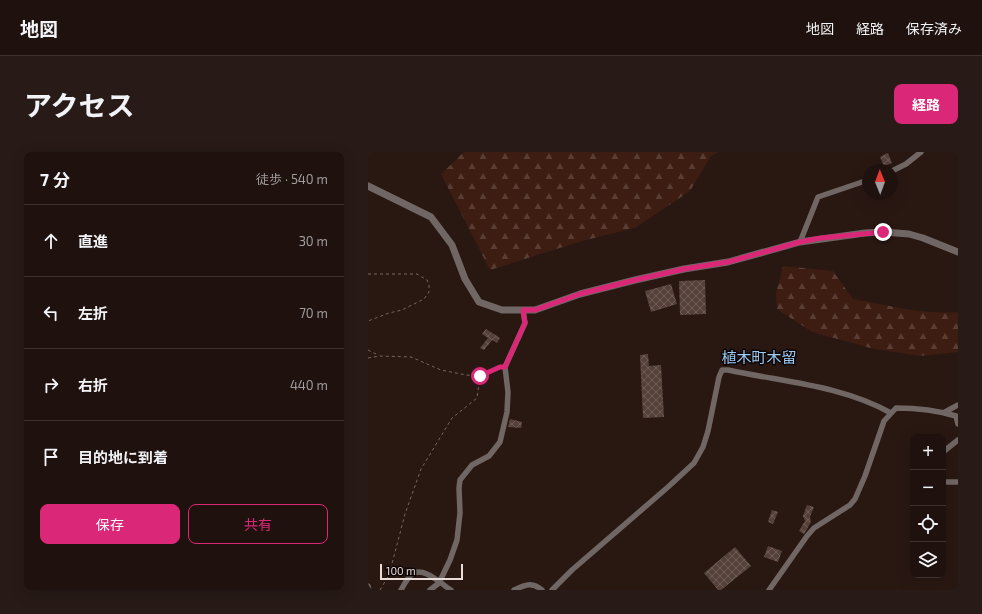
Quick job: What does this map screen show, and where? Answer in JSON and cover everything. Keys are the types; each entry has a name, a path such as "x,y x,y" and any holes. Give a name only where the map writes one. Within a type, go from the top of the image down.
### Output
{"street":[{"path":"898,168 906,164 921,152"},
{"path":"800,242 818,197 862,182"},
{"path":"368,186 431,217 452,245 465,279 479,302 502,310 535,310 580,294 635,280 684,269 728,262 800,242 865,233 895,232 923,238 958,252"},
{"path":"430,590 439,583 450,560 457,540 460,513 460,480 472,465 489,456 500,442 507,412 508,392 505,367 525,323 523,310"},
{"path":"552,590 572,570 694,463 703,447 708,431 719,377 722,370 837,391 876,404 891,413"},
{"path":"945,412 958,405"},
{"path":"769,590 814,528 850,505 855,499 865,476 884,421 896,408 916,408 945,412 956,416 958,424"},
{"path":"946,450 958,440"},
{"path":"946,482 958,482"},
{"path":"401,590 412,574 420,572 428,574 451,590"},
{"path":"514,590 528,584 536,585 542,590"},
{"path":"368,586 369,590"}],"path":[{"path":"368,274 417,274 426,280 429,285 429,292 424,298 402,310 368,321"},
{"path":"368,350 379,356"},
{"path":"368,358 379,356 411,357 441,370 480,376 500,367 505,367"},
{"path":"479,384 480,376"},
{"path":"380,590 389,575 405,514 420,469 452,418 477,398 480,376"}],"green space":[{"path":"464,152 719,152 711,156 690,191 635,228 582,241 490,270 441,174"},
{"path":"783,266 833,271 853,299 918,311 945,313 958,312 958,352 921,356 874,349 812,332 777,309 776,293"}],"building":[{"path":"888,153 892,163 883,164 880,157"},
{"path":"705,280 706,314 680,315 679,281"},
{"path":"671,284 677,304 651,312 645,291"},
{"path":"486,329 500,338 497,343 492,340 484,350 480,348 488,338 482,334"},
{"path":"648,354 649,366 661,365 664,417 643,418 640,355"},
{"path":"510,419 522,422 521,428 508,427"},
{"path":"807,505 814,507 810,517 811,522 804,534 799,531 805,521 803,516"},
{"path":"772,510 778,512 773,524 768,522"},
{"path":"768,546 782,551 778,562 764,557"},
{"path":"735,547 751,566 721,590 718,590 704,573"}],"district":[{"name":"植木町木留","path":"759,358"}],"route":[{"path":"480,376 500,367 505,367 525,323 523,310 535,310 580,294 684,269 728,262 800,242 821,238 883,232"}]}
